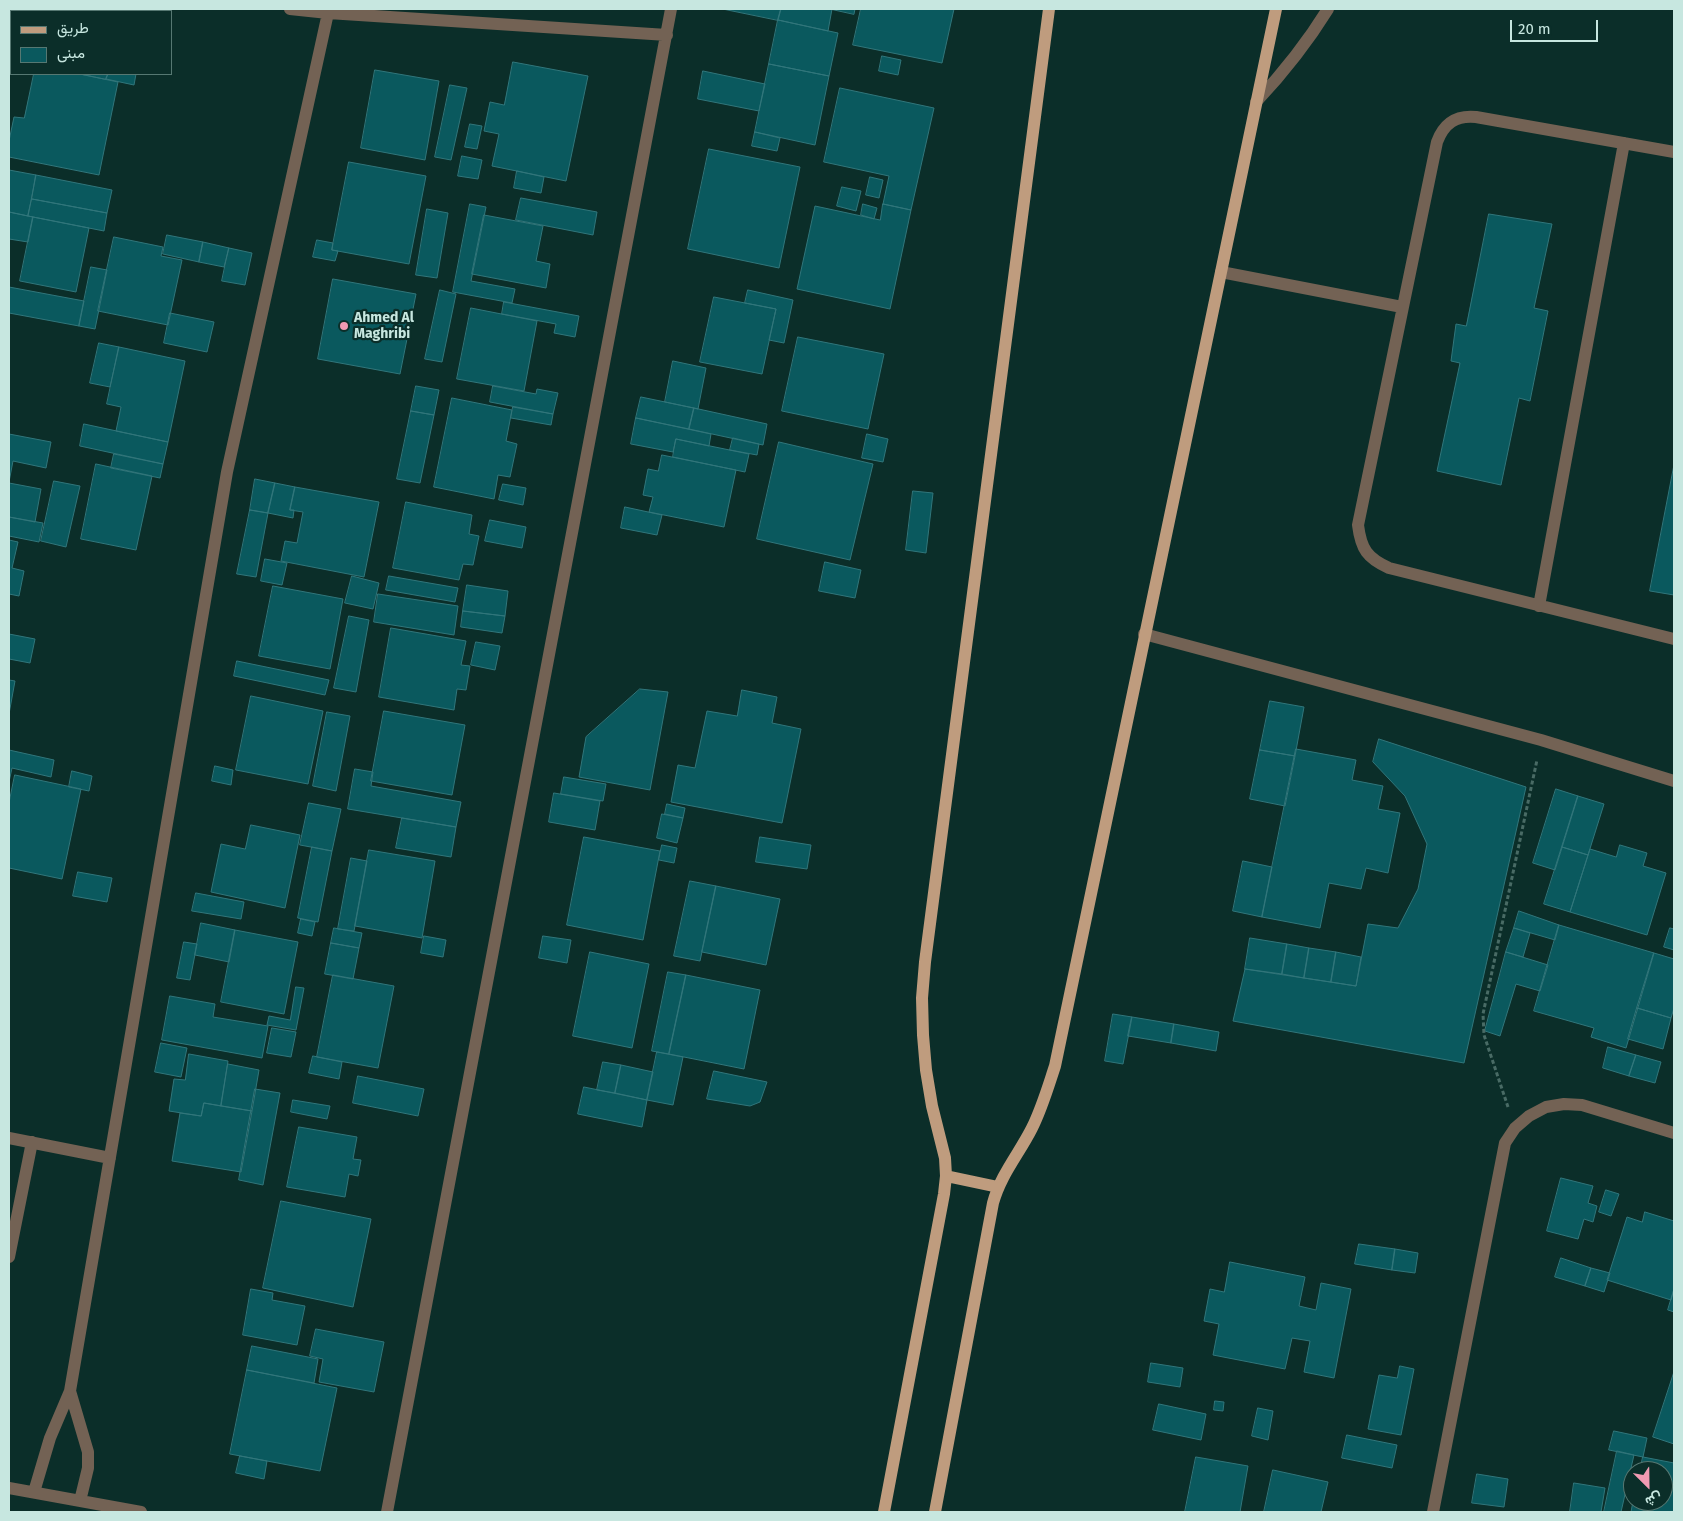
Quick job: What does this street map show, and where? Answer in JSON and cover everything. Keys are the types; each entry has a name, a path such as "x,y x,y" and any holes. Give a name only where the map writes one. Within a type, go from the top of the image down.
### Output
{"main road":[{"path":"884,1512 941,1212 946,1176 945,1158 932,1106 922,1035 925,962 1050,9"},
{"path":"935,1512 993,1203 998,1187 1032,1127 1045,1097 1055,1066 1276,9"},
{"path":"946,1176 998,1187"}],"street":[{"path":"290,9 667,35"},
{"path":"387,1512 671,9"},
{"path":"1256,102 1287,69 1328,9"},
{"path":"34,1492 50,1438 70,1391 227,472 328,13"},
{"path":"1674,152 1476,117 1466,116 1447,124 1437,142 1358,525 1360,539 1366,552 1376,562 1389,568 1674,639"},
{"path":"1539,606 1624,143"},
{"path":"1220,272 1402,307"},
{"path":"1144,634 1541,740 1674,781"},
{"path":"1433,1512 1505,1143 1515,1128 1529,1116 1546,1107 1564,1104 1582,1105 1674,1133"},
{"path":"9,1138 110,1158"},
{"path":"9,1257 32,1142"},
{"path":"70,1391 88,1452 88,1468 80,1501"},
{"path":"9,1488 141,1512"}],"path":[{"path":"1515,1128 1486,1045 1483,1014 1541,740"}],"building":[{"path":"723,9 781,9 778,20"},
{"path":"781,9 832,9 828,31 778,20"},
{"path":"830,9 855,9 854,14"},
{"path":"861,9 954,9 942,63 853,45"},
{"path":"778,20 838,33 829,76 769,64"},
{"path":"882,56 901,60 898,75 879,71"},
{"path":"513,62 588,76 566,181 492,166 499,134 484,131 490,102 504,105"},
{"path":"769,64 829,76 815,145 755,132"},
{"path":"375,70 439,81 425,160 361,148"},
{"path":"703,71 765,84 759,111 698,99"},
{"path":"34,75 85,75 118,82 99,175 9,157 9,141 14,117 24,118"},
{"path":"85,75 108,75 106,79"},
{"path":"108,75 136,75 134,85 106,79"},
{"path":"450,85 467,88 451,160 435,157"},
{"path":"840,88 934,108 911,210 883,204 889,176 824,162"},
{"path":"470,124 482,126 477,149 465,147"},
{"path":"755,132 780,138 777,151 752,146"},
{"path":"709,149 800,167 779,268 688,249"},
{"path":"462,156 482,160 478,179 458,176"},
{"path":"349,162 426,176 409,264 332,250"},
{"path":"9,170 36,175 28,216 9,212"},
{"path":"517,171 544,177 541,193 514,188"},
{"path":"36,175 112,190 107,213 32,199"},
{"path":"870,177 883,180 879,198 866,195"},
{"path":"842,187 861,191 856,211 837,206"},
{"path":"521,198 597,212 593,235 516,220"},
{"path":"32,199 107,213 104,231 28,216"},
{"path":"470,204 486,207 471,281 515,289 512,303 453,292"},
{"path":"863,204 877,208 874,219 861,215"},
{"path":"883,204 911,210 890,309 797,289 815,206 880,220"},
{"path":"427,209 448,213 437,278 416,275"},
{"path":"9,212 33,217 28,242 9,239"},
{"path":"1489,214 1552,224 1534,308 1548,311 1530,401 1519,398 1501,485 1437,471 1460,363 1451,361 1456,324 1466,326"},
{"path":"484,215 543,226 536,261 550,264 546,288 472,274"},
{"path":"33,217 89,228 76,292 20,281"},
{"path":"167,235 203,242 199,262 163,254"},
{"path":"114,237 163,247 161,256 182,260 168,325 98,311"},
{"path":"317,240 333,243 332,250 338,251 335,261 313,257"},
{"path":"203,242 229,248 224,267 199,262"},
{"path":"229,248 252,253 245,285 222,281"},
{"path":"91,267 107,270 95,329 79,326"},
{"path":"333,279 416,294 400,374 318,359"},
{"path":"9,287 84,301 79,326 9,313"},
{"path":"440,290 456,294 442,362 425,359"},
{"path":"748,290 793,300 784,343 769,340 776,309 745,303"},
{"path":"714,297 776,309 762,374 700,362"},
{"path":"504,302 579,316 575,337 554,333 556,324 502,314"},
{"path":"471,308 537,321 524,391 457,379"},
{"path":"170,313 214,322 207,352 164,343"},
{"path":"798,337 884,354 868,429 782,411"},
{"path":"99,343 119,347 110,387 90,383"},
{"path":"119,347 185,361 168,442 116,431 121,407 107,404"},
{"path":"673,361 706,368 698,409 665,402"},
{"path":"416,386 439,390 434,415 411,411"},
{"path":"493,386 536,394 537,389 558,393 553,414 490,402"},
{"path":"641,397 694,408 689,429 636,418"},
{"path":"452,398 512,410 506,441 517,444 510,477 498,475 494,499 434,487"},
{"path":"513,407 553,414 551,425 511,418"},
{"path":"694,408 767,424 763,445 689,429"},
{"path":"411,411 434,415 420,483 397,479"},
{"path":"636,418 711,434 709,446 676,439 673,452 631,444"},
{"path":"84,424 168,442 163,464 80,446"},
{"path":"9,434 51,442 46,468 13,461 9,482"},
{"path":"867,434 888,439 883,462 862,458"},
{"path":"733,438 759,444 757,455 730,450"},
{"path":"676,439 749,454 745,472 673,457"},
{"path":"779,442 873,464 850,560 757,539"},
{"path":"114,454 163,464 160,478 111,468"},
{"path":"662,455 736,470 724,527 649,512 653,497 643,495 648,469 658,471"},
{"path":"96,464 152,476 136,550 81,539"},
{"path":"1674,465 1674,595 1650,591"},
{"path":"255,479 275,483 268,513 250,510"},
{"path":"54,481 80,486 66,547 41,541"},
{"path":"9,483 41,489 35,522 9,517"},
{"path":"275,483 295,487 290,510 294,510 293,518 268,513"},
{"path":"503,484 526,488 523,505 499,500"},
{"path":"295,487 379,502 364,577 281,561 285,541 297,543 303,512 290,510"},
{"path":"913,491 933,493 926,553 906,550"},
{"path":"406,502 472,515 469,534 479,536 473,565 463,564 459,580 393,568"},
{"path":"625,507 662,515 657,535 621,528"},
{"path":"250,510 268,513 256,577 237,574"},
{"path":"9,517 43,523 39,542 9,536"},
{"path":"490,520 526,527 522,548 485,541"},
{"path":"9,540 18,542 12,568 24,571 19,596 9,594"},
{"path":"265,559 287,563 282,585 261,581"},
{"path":"825,562 861,570 855,598 819,591"},
{"path":"352,576 379,583 373,609 345,603"},
{"path":"389,576 458,588 455,602 386,590"},
{"path":"467,585 508,591 505,616 463,611"},
{"path":"273,586 343,599 330,669 259,656"},
{"path":"378,594 458,606 454,635 374,622"},
{"path":"463,611 505,616 502,633 461,627"},
{"path":"349,616 369,620 356,692 334,688"},
{"path":"391,628 466,641 461,665 470,666 466,690 457,689 454,710 379,697"},
{"path":"9,634 35,639 30,663 9,659"},
{"path":"476,642 500,646 495,670 471,665"},
{"path":"237,661 329,680 325,695 234,676"},
{"path":"9,680 15,681 9,714"},
{"path":"640,689 668,692 650,790 579,777 586,737"},
{"path":"742,690 777,697 772,723 801,729 782,823 671,802 678,765 695,768 707,711 737,716"},
{"path":"251,696 323,711 308,784 236,770"},
{"path":"1270,701 1304,707 1295,756 1260,750"},
{"path":"384,711 465,725 452,795 371,781"},
{"path":"327,712 350,716 336,791 313,786"},
{"path":"1379,739 1526,787 1464,1063 1233,1021 1245,969 1356,986 1368,924 1398,928 1418,889 1427,844 1405,796 1373,762"},
{"path":"1296,749 1356,760 1352,780 1383,786 1378,809 1400,813 1388,873 1366,868 1361,889 1329,883 1320,928 1262,917"},
{"path":"9,750 54,760 51,777 12,768 9,782"},
{"path":"1260,750 1295,756 1285,806 1250,799"},
{"path":"215,766 233,770 231,785 212,781"},
{"path":"355,769 373,772 371,786 461,802 456,827 348,809"},
{"path":"72,771 92,776 89,791 69,787"},
{"path":"15,775 81,789 62,879 9,868 9,803"},
{"path":"564,777 606,784 603,801 561,794"},
{"path":"1556,789 1578,796 1555,870 1533,863"},
{"path":"554,793 600,801 595,830 549,822"},
{"path":"1578,796 1604,804 1588,855 1562,847"},
{"path":"309,803 341,809 332,851 300,845"},
{"path":"667,804 685,808 683,818 665,814"},
{"path":"662,814 683,818 677,843 657,838"},
{"path":"402,818 456,827 451,857 396,848"},
{"path":"251,825 300,835 285,908 211,892 221,844 245,849"},
{"path":"584,837 660,851 643,940 567,925"},
{"path":"760,837 811,845 807,869 756,862"},
{"path":"662,845 677,848 674,863 659,860"},
{"path":"1620,845 1647,853 1643,866 1666,873 1647,935 1570,912 1590,849 1616,857"},
{"path":"312,847 332,851 318,922 298,918"},
{"path":"1562,847 1588,855 1570,912 1544,904"},
{"path":"369,850 435,861 422,938 355,926"},
{"path":"351,858 367,861 354,931 338,929"},
{"path":"1243,861 1272,867 1262,917 1233,911"},
{"path":"78,872 112,878 107,902 73,896"},
{"path":"690,881 716,886 700,961 674,956"},
{"path":"716,886 780,899 766,965 702,952"},
{"path":"196,893 244,902 241,919 192,911"},
{"path":"1519,911 1559,925 1555,940 1514,928"},
{"path":"301,919 315,922 312,936 298,933"},
{"path":"201,923 235,930 229,962 195,955"},
{"path":"1559,925 1654,953 1626,1048 1591,1037 1594,1028 1534,1011"},
{"path":"334,928 362,933 359,948 331,943"},
{"path":"1514,928 1530,933 1523,957 1506,952"},
{"path":"1670,928 1674,929 1674,950 1664,947"},
{"path":"235,930 298,942 284,1014 221,1002"},
{"path":"424,936 446,940 443,957 421,953"},
{"path":"543,936 571,940 567,963 539,958"},
{"path":"1250,938 1287,944 1282,974 1245,969"},
{"path":"184,942 197,944 190,980 177,978"},
{"path":"331,943 359,948 353,979 325,974"},
{"path":"1287,944 1309,948 1304,978 1282,974"},
{"path":"1309,948 1336,952 1331,982 1304,978"},
{"path":"590,952 649,964 632,1048 573,1036"},
{"path":"1336,952 1361,957 1356,986 1331,982"},
{"path":"1506,952 1548,965 1540,991 1516,984 1500,1036 1485,1031"},
{"path":"1654,953 1674,959 1674,1008 1671,1018 1637,1008"},
{"path":"668,972 686,975 669,1054 652,1051"},
{"path":"333,975 394,986 378,1068 317,1057"},
{"path":"686,975 760,990 744,1069 669,1054"},
{"path":"296,987 304,988 296,1030 267,1025 269,1016 290,1020"},
{"path":"170,996 215,1004 213,1017 268,1026 262,1058 162,1040"},
{"path":"1637,1008 1671,1018 1663,1049 1628,1039"},
{"path":"1113,1014 1132,1017 1123,1064 1105,1061"},
{"path":"1132,1017 1174,1024 1171,1043 1128,1036"},
{"path":"1174,1024 1219,1032 1216,1051 1171,1043"},
{"path":"272,1028 296,1032 291,1057 267,1053"},
{"path":"161,1043 187,1048 181,1077 155,1072"},
{"path":"1608,1047 1636,1055 1629,1076 1603,1068"},
{"path":"657,1052 683,1057 673,1105 647,1100"},
{"path":"189,1054 228,1061 221,1106 204,1103 201,1116 169,1111 174,1079 185,1080"},
{"path":"1636,1055 1661,1062 1655,1083 1629,1076"},
{"path":"313,1056 342,1062 339,1079 309,1073"},
{"path":"603,1062 621,1065 615,1093 597,1090"},
{"path":"228,1064 259,1070 252,1111 221,1106"},
{"path":"621,1065 653,1072 647,1100 615,1093"},
{"path":"714,1071 767,1082 760,1102 750,1106 707,1099"},
{"path":"358,1076 424,1089 418,1116 353,1103"},
{"path":"584,1087 647,1100 642,1127 578,1114"},
{"path":"255,1089 280,1093 263,1185 239,1180"},
{"path":"293,1100 330,1106 327,1119 291,1112"},
{"path":"204,1103 252,1111 241,1172 172,1161 180,1113 201,1116"},
{"path":"299,1127 357,1137 353,1159 361,1160 358,1176 349,1174 345,1197 287,1187"},
{"path":"1561,1178 1593,1186 1588,1203 1597,1206 1593,1222 1584,1219 1578,1239 1547,1231"},
{"path":"1606,1190 1619,1194 1611,1216 1599,1212"},
{"path":"281,1201 371,1219 353,1307 263,1288"},
{"path":"1645,1212 1674,1221 1674,1289 1671,1300 1607,1280 1627,1217 1642,1222"},
{"path":"1359,1244 1395,1249 1392,1270 1355,1264"},
{"path":"1395,1249 1418,1253 1415,1273 1392,1270"},
{"path":"1561,1258 1591,1268 1585,1286 1555,1277"},
{"path":"1230,1262 1305,1277 1299,1306 1316,1310 1321,1283 1351,1289 1334,1378 1304,1372 1310,1341 1292,1338 1285,1369 1213,1355 1219,1324 1204,1321 1210,1289 1224,1292"},
{"path":"1591,1268 1610,1273 1604,1292 1585,1286"},
{"path":"251,1289 273,1293 272,1300 305,1306 297,1345 243,1335"},
{"path":"1674,1289 1674,1312 1668,1310"},
{"path":"316,1329 384,1342 374,1392 319,1382 323,1359 310,1356"},
{"path":"252,1346 318,1359 314,1383 247,1370"},
{"path":"1151,1363 1183,1368 1180,1387 1148,1382"},
{"path":"1400,1366 1414,1369 1401,1435 1368,1429 1379,1375 1397,1378"},
{"path":"247,1370 337,1388 320,1471 230,1454"},
{"path":"1674,1372 1674,1444 1653,1437"},
{"path":"1215,1401 1224,1402 1223,1411 1214,1410"},
{"path":"1159,1404 1206,1414 1201,1440 1153,1430"},
{"path":"1258,1408 1273,1411 1268,1440 1252,1436"},
{"path":"1614,1431 1647,1438 1643,1457 1609,1450"},
{"path":"1347,1435 1397,1445 1392,1468 1342,1458"},
{"path":"1617,1451 1634,1455 1633,1461 1623,1461 1623,1503 1621,1512 1604,1512"},
{"path":"240,1456 267,1461 264,1479 236,1473"},
{"path":"1196,1457 1248,1466 1240,1512 1185,1512"},
{"path":"1643,1457 1664,1461 1642,1461"},
{"path":"1674,1463 1674,1512 1631,1512 1673,1511"},
{"path":"1273,1470 1328,1482 1321,1512 1264,1512"},
{"path":"1477,1474 1508,1479 1504,1507 1472,1503"},
{"path":"1574,1483 1605,1488 1601,1512 1570,1512"}],"place":[{"name":"Ahmed Al Maghribi","path":"344,326"}]}
